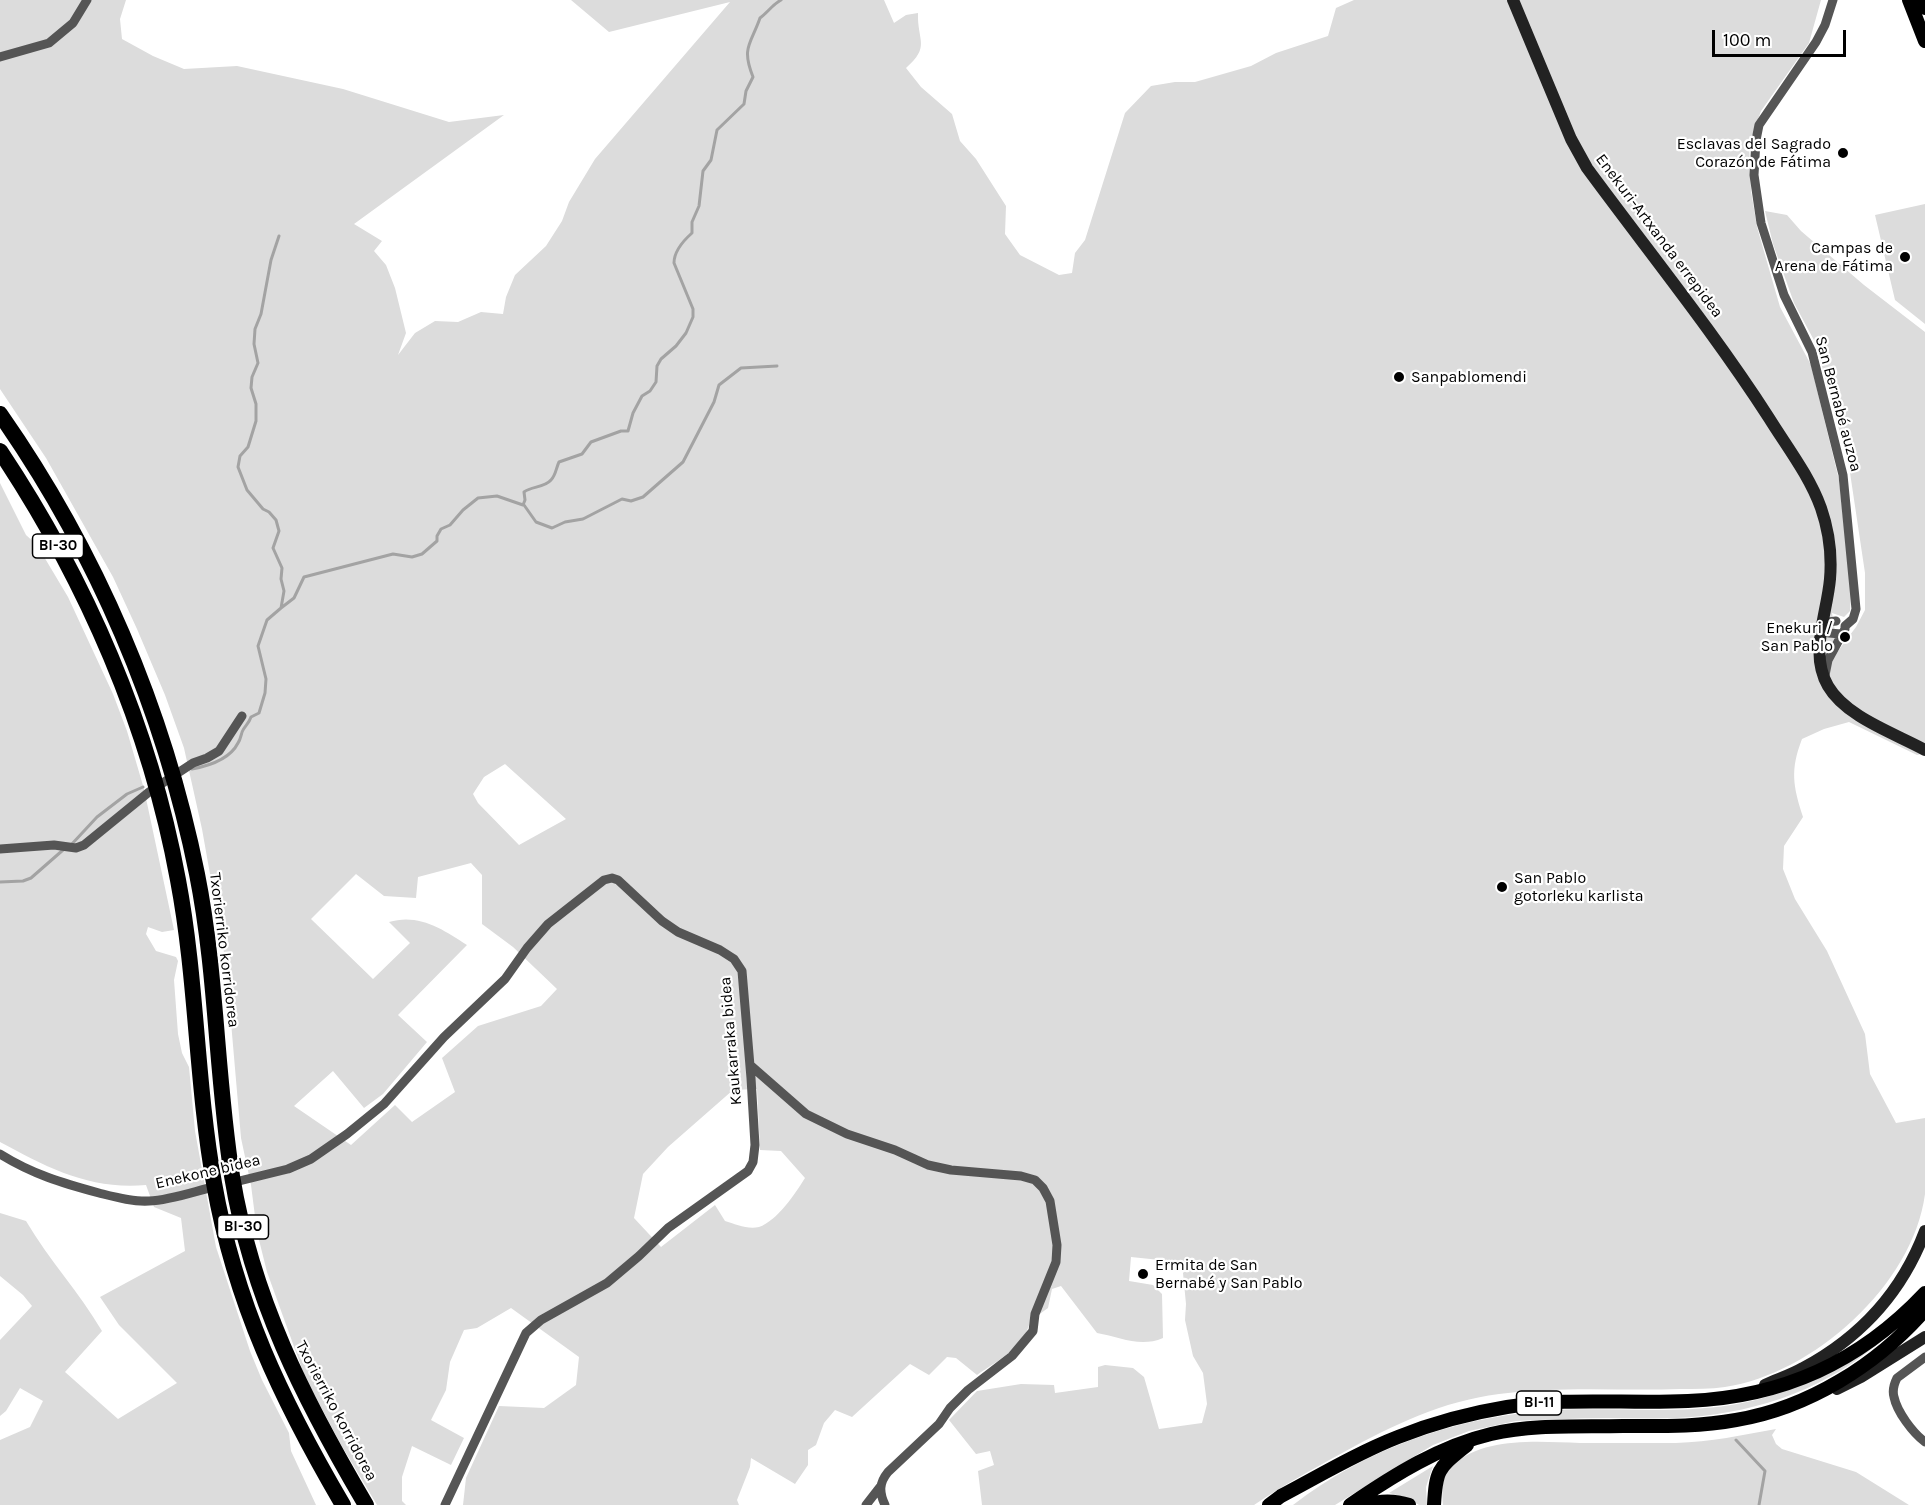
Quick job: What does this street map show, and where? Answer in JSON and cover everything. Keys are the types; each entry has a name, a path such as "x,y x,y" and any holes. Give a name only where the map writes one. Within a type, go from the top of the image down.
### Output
{"highway":[{"name":"Txorierriko korridorea","path":"0,414 59,507 86,556 125,639 162,739 194,857 205,924 227,1140 251,1260 292,1370 366,1505"},
{"name":"BI-30","path":"0,451 38,509 69,565 107,646 143,745 172,852 186,927 208,1142 218,1203 232,1265 251,1322 274,1378 306,1442 343,1505"}],"main road":[{"path":"1909,0 1925,40"},
{"path":"1922,0 1925,8"},
{"name":"BI-11","path":"1284,1505 1343,1463 1398,1437 1430,1425 1507,1407 1560,1402 1689,1401 1745,1395 1787,1385 1818,1373 1848,1357 1888,1328 1925,1293"},
{"name":"BI-11","path":"1350,1505 1421,1461 1459,1444 1492,1434 1534,1428 1677,1426 1714,1423 1754,1416 1796,1403 1860,1369 1893,1342 1925,1310"},
{"path":"1434,1505 1435,1480 1439,1470 1475,1439"},
{"path":"1269,1505 1281,1496 1343,1463"},
{"path":"1366,1505 1377,1501 1394,1500 1409,1505"}],"street":[{"path":"0,57 49,43 73,23 87,0"},
{"name":"Enekuri-Artxanda errepidea","path":"1513,0 1571,139 1583,162 1740,373 1806,476 1821,508 1832,559 1820,657 1825,681"},
{"name":"San Bernabé auzoa","path":"1825,681 1828,660 1840,627 1853,619 1856,609 1843,475 1812,352 1784,295 1761,223 1754,176 1759,125 1816,42 1825,25 1833,0"},
{"path":"1825,612 1840,627"},
{"path":"1828,622 1840,627 1829,633 1822,626 1828,622"},
{"path":"1825,681 1841,703 1925,750"},
{"path":"0,849 46,845 76,848 84,845 149,792 193,763 219,751 242,717"},
{"name":"Kaukarraka bidea","path":"288,1168 311,1159 384,1104 444,1037 505,979 548,924 604,880 612,878 618,880 662,921 678,932 734,958 742,971 754,1145 753,1162 748,1171 668,1228 607,1282 541,1320 526,1333 445,1505"},
{"path":"750,1065 806,1114 847,1134 895,1150 928,1165 951,1170 1021,1176 1035,1180 1043,1188 1050,1201 1057,1245 1056,1262 1035,1314 1033,1331 1012,1356 968,1390 950,1408 939,1424 888,1472 866,1505"},
{"name":"Enekone bidea","path":"0,1154 30,1172 60,1183 114,1197 141,1201 158,1201 288,1168"},
{"path":"1745,1395 1802,1369 1856,1332 1891,1296 1910,1265 1925,1231"},
{"path":"1796,1403 1835,1390 1861,1377 1925,1337"},
{"path":"1925,1358 1897,1378 1893,1395 1898,1408 1916,1435 1925,1442"},
{"path":"880,1487 880,1495 885,1505"}],"shaded area":[{"path":"0,0 126,0 120,19 122,39 153,56 184,69 237,66 343,89 449,122 504,115 354,224 382,241 374,251 386,265 395,288 406,333 398,355 415,333 435,321 458,322 481,312 503,314 506,297 515,275 546,246 595,159 730,2 609,32 571,0 884,0 894,23 906,15 918,13 921,48 906,68 921,87 952,114 960,141 976,159 1006,206 1005,234 1020,255 1059,275 1072,273 1075,253 1085,240 1125,113 1151,86 1175,82 1195,82 1251,66 1276,53 1328,36 1336,8 1354,0 1821,0 1809,43 1761,111 1749,144 1751,191 1757,227 1780,307 1811,365 1839,480 1851,591 1850,611 1844,617 1832,613 1838,651 1856,627 1865,610 1865,573 1849,466 1816,344 1794,303 1773,244 1765,211 1787,215 1801,231 1864,285 1925,332 1925,753 1917,755 1849,722 1824,729 1802,739 1794,769 1794,778 1803,817 1784,846 1783,869 1795,899 1827,951 1865,1034 1870,1074 1896,1123 1925,1118 1925,1194 1917,1228 1901,1261 1880,1292 1853,1320 1824,1344 1792,1364 1758,1379 1714,1388 1544,1390 1499,1394 1458,1402 1438,1408 1381,1433 1298,1477 1254,1505 982,1505 978,1471 994,1465 990,1451 976,1454 949,1420 977,1391 1021,1384 1054,1385 1055,1393 1098,1387 1098,1367 1105,1365 1133,1368 1144,1377 1159,1429 1202,1423 1207,1404 1203,1373 1193,1356 1185,1320 1183,1273 1189,1263 1131,1257 1129,1281 1153,1285 1162,1294 1163,1338 1138,1342 1097,1333 1061,1286 1052,1289 1048,1308 1030,1321 1016,1346 977,1375 956,1358 947,1357 929,1375 910,1364 852,1417 835,1410 824,1423 816,1445 808,1450 808,1465 795,1484 751,1458 750,1467 737,1500 739,1505 463,1505 466,1478 499,1406 544,1408 576,1385 579,1357 511,1308 477,1328 464,1330 450,1362 446,1390 431,1420 464,1438 451,1465 412,1446 402,1477 402,1501 406,1505 377,1505 340,1443 305,1377 267,1272 257,1232 251,1185 241,1138 226,964 202,829 184,748 165,695 113,577 46,458 0,389","holes":["505,764 566,819 519,845 478,803 473,794 484,777","471,863 482,875 482,924 513,947 557,989 541,1006 478,1026 442,1058 455,1092 412,1122 395,1105 351,1145 294,1106 333,1071 364,1108 383,1094 427,1042 398,1015 467,945 449,933 420,921 389,922 410,943 373,979 311,919 356,874 384,896 416,898 418,877","757,1089 760,1150 781,1151 805,1178 785,1206 766,1224 750,1228 725,1221 715,1205 661,1247 634,1218 643,1174 668,1147 733,1090"]},
{"name":"Campas de Arena de Fátima","path":"1925,204 1925,324 1895,300 1875,215"},
{"path":"0,483 26,535 37,545 68,597 113,694 127,731 144,789 174,930 162,932 148,927 146,934 156,951 176,957 178,961 174,980 178,1034 182,1053 189,1067 195,1131 216,1247 250,1351 289,1433 291,1451 316,1505 0,1505 0,1440 30,1427 43,1401 20,1388 6,1411 0,1416 0,1340 32,1306 23,1295 0,1276 0,1213 26,1221 102,1331 65,1372 118,1419 177,1383 119,1325 100,1297 185,1251 181,1218 154,1207 146,1185 106,1184 70,1175 0,1142"},
{"path":"1874,1347 1829,1377 1781,1399 1703,1416 1516,1421 1469,1431 1433,1445 1335,1505 1293,1505 1321,1485 1379,1453 1441,1430 1506,1415 1540,1411 1660,1410 1731,1405 1769,1396 1806,1383"},
{"path":"1776,1429 1772,1435 1776,1444 1782,1449 1856,1472 1909,1505 1443,1505 1443,1484 1448,1470 1465,1456 1496,1445 1530,1442 1676,1443 1726,1438"},
{"path":"1433,1466 1426,1487 1427,1505 1419,1505 1407,1498 1389,1493"}],"waterway":[{"path":"281,608 294,598 304,577 393,554 412,557 422,554 437,541 441,529 450,525 478,498 497,496 523,505 524,492 548,483 554,476 559,462 582,454 591,442 621,431 628,431 633,413 642,396 650,391 656,382 657,366 686,333 693,317 693,309 674,263 677,250 692,233 692,222 699,206 703,171 711,160 717,130 744,104 746,91 753,77 749,67 749,46 760,18 781,0"},
{"path":"192,769 211,764 230,753 251,717 259,713 265,693 266,679 258,646 267,620 281,608 284,591 281,579 282,568 273,548 279,531 276,520 247,490 238,467 240,456 248,447 256,421 256,404 251,388 252,377 258,363 254,344 255,329 261,314 271,260 279,236"},
{"path":"524,505 536,522 552,528 565,522 583,519 622,499 631,501 643,497 683,462 714,402 719,385 741,368 777,366"},
{"path":"71,845 97,817 127,794 143,787"},
{"path":"0,882 23,881 31,878 63,850"},
{"path":"1736,1440 1765,1471 1759,1505"}],"place":[{"name":"Esclavas del Sagrado Corazón de Fátima","path":"1843,153"},
{"name":"Campas de Arena de Fátima","path":"1905,257"},
{"name":"Sanpablomendi","path":"1399,377"},
{"name":"Enekuri / San Pablo","path":"1845,637"},
{"name":"San Pablo gotorleku karlista","path":"1502,887"},
{"name":"Ermita de San Bernabé y San Pablo","path":"1143,1274"}]}
